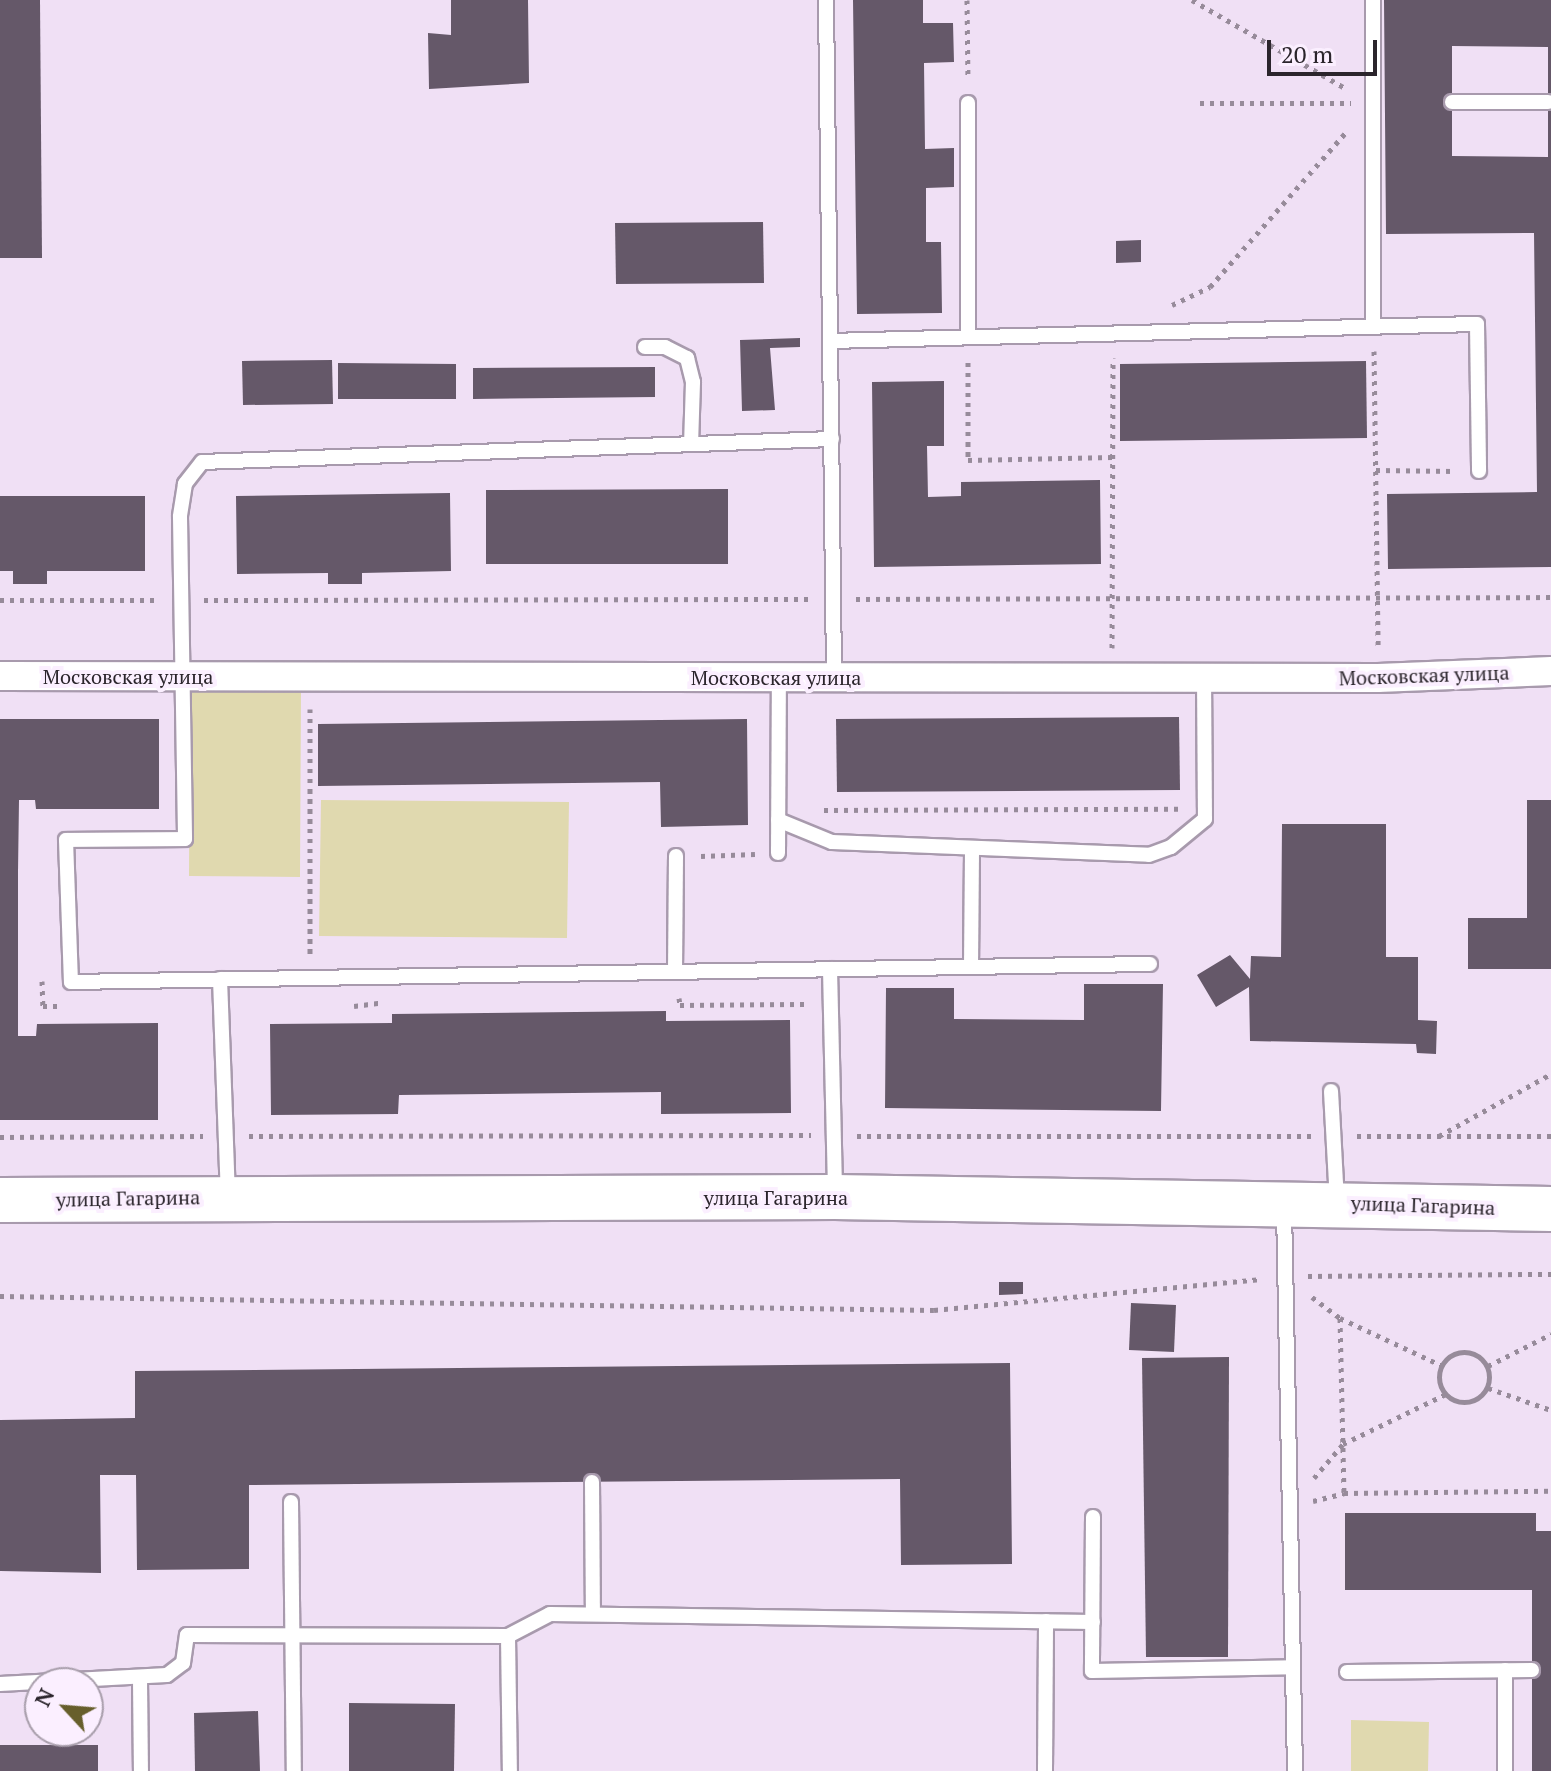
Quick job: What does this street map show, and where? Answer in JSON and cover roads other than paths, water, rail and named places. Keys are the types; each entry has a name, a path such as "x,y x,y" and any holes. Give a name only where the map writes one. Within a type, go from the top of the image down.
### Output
{"main road":[{"name":"улица Гагарина","path":"0,1200 228,1196 835,1197 1284,1201 1551,1209"}],"street":[{"name":"Московская улица","path":"0,676 1378,678 1551,671"}],"lane":[{"path":"826,0 834,677"},
{"path":"1373,0 1378,103 1373,327"},
{"path":"1452,102 1548,102"},
{"path":"968,103 968,337"},
{"path":"830,341 1477,324 1479,471"},
{"path":"645,347 665,347 687,358 693,382 691,444"},
{"path":"832,439 202,462 185,484 180,517 185,839 66,840 71,982 1150,964"},
{"path":"778,853 779,677"},
{"path":"779,815 832,842 1149,855 1192,832 1205,819 1204,677"},
{"path":"971,967 972,850"},
{"path":"675,971 676,856"},
{"path":"830,969 835,1197"},
{"path":"220,979 228,1196"},
{"path":"1331,1091 1337,1202"},
{"path":"1284,1201 1295,1771"},
{"path":"592,1482 593,1614"},
{"path":"291,1502 294,1771"},
{"path":"1093,1517 1092,1671 1293,1667"},
{"path":"0,1684 140,1680 167,1675 183,1663 187,1635 508,1636 550,1614 1093,1622"},
{"path":"1045,1771 1046,1621"},
{"path":"508,1636 510,1771"},
{"path":"1505,1670 1505,1771"},
{"path":"1347,1672 1532,1670"},
{"path":"140,1680 141,1771"}]}
